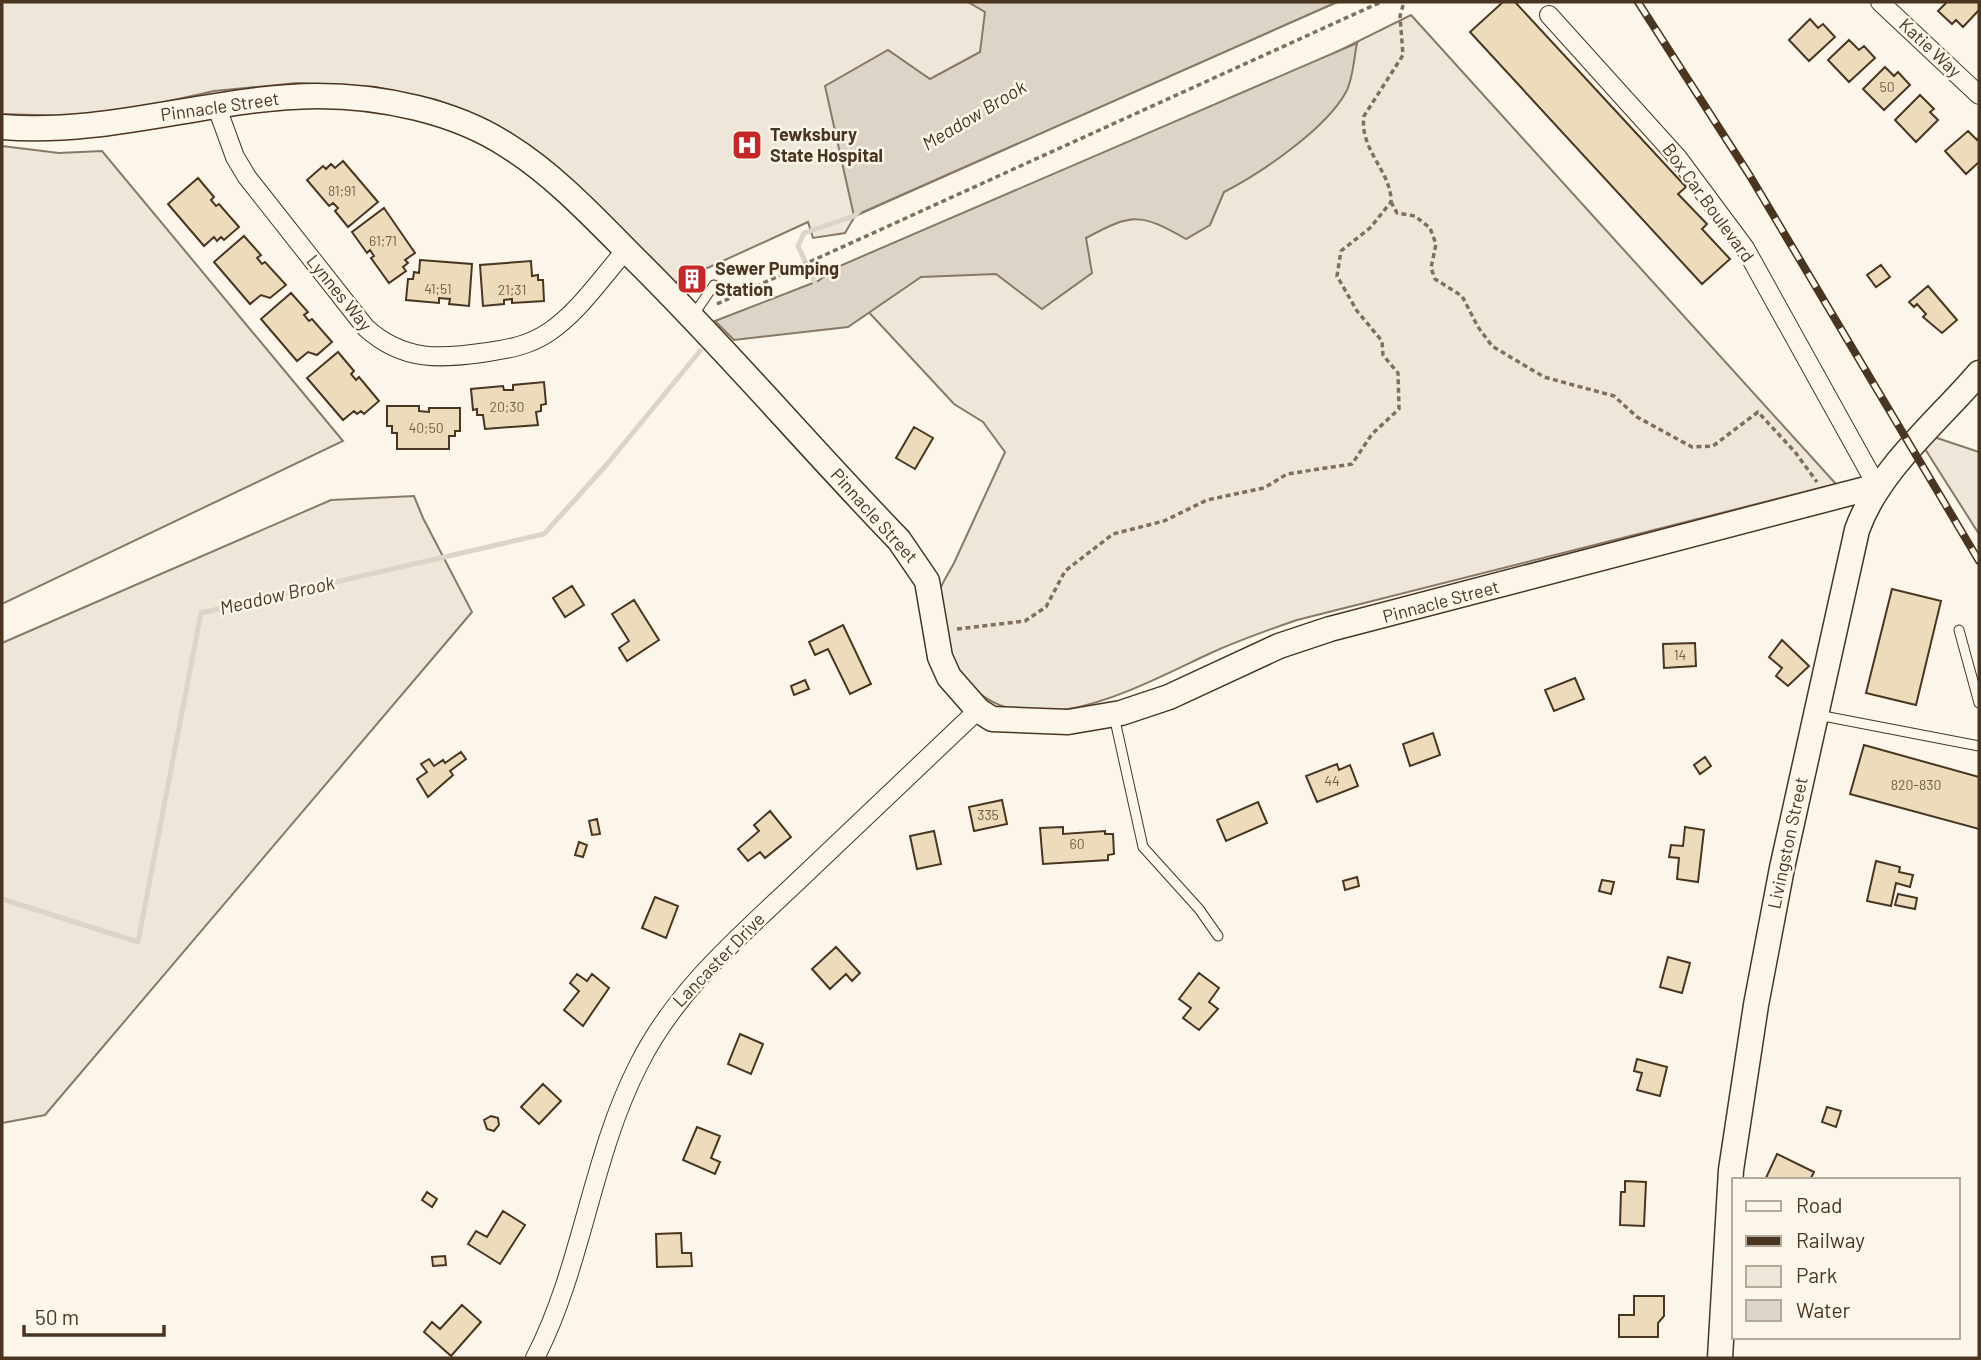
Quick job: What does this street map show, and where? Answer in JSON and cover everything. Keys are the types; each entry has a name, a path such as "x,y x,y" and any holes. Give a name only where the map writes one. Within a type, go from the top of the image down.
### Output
{"street":[{"name":"Katie Way","path":"1880,2 1979,95"},
{"name":"Box Car Boulevard","path":"1549,15 1678,158 1745,248 1877,486"},
{"name":"Pinnacle Street","path":"2,127 74,127 126,123 249,100 319,96 383,101 434,113 478,129 509,146 591,214 693,316 899,540 923,571 938,632 940,657 949,677 978,710 992,719 1068,722 1114,714 1169,697 1279,646 1330,629 1877,486"},
{"name":"Lynnes Way","path":"216,105 234,157 247,177 366,328 385,343 406,353 429,358 452,357 518,347 539,338 567,317 626,250"},
{"name":"Livingston Street","path":"1720,1358 1735,1129 1782,868 1857,530 1877,486 1979,373"},
{"name":"Lancaster Drive","path":"536,1358 563,1290 608,1142 638,1065 666,1017 690,986 978,710"}],"lane":[{"path":"693,316 714,285"},
{"path":"1959,630 1979,703"},
{"path":"1114,714 1143,847 1199,909 1218,936"},
{"path":"1816,715 1979,746"}],"path":[{"path":"693,316 1381,2"},
{"path":"1404,2 1400,16 1403,54 1364,116 1363,127 1372,159 1391,191 1391,202 1397,213 1415,216 1430,228 1436,244 1431,268 1435,279 1462,296 1478,327 1494,348 1553,381 1614,396 1637,417 1692,447 1713,446 1751,414 1760,414 1795,452 1829,500"},
{"path":"938,632 980,624 997,626 1025,621 1046,607 1065,570 1112,534 1164,521 1207,500 1264,488 1287,474 1352,464 1372,434 1399,409 1398,373 1383,355 1382,341 1357,311 1337,276 1341,251 1370,228 1391,202"}],"green space":[{"name":"Tewksbury State Hospital","path":"2,2 1337,2 855,216 845,233 813,238 808,222 668,286 489,122 437,100 375,87 297,83 214,91 98,117 2,114"},
{"path":"1411,15 1836,484 1297,620 1254,635 1117,695 1081,706 1045,712 1011,709 982,695 955,662 942,622 938,597 1005,452 983,422 954,404 851,293"},
{"path":"2,146 59,153 102,151 343,441 2,604"},
{"path":"1913,430 1979,452 1979,534"},
{"path":"414,496 472,612 45,1115 2,1123 2,643 331,500"}],"water":[{"path":"968,2 1337,2 854,216 825,86 888,50 930,79 980,52 985,12"},
{"path":"1357,43 1350,81 1337,106 1291,149 1256,174 1224,192 1210,225 1186,239 1158,224 1136,219 1126,220 1086,238 1092,273 1042,309 996,274 921,277 848,327 734,340 715,321 818,281 835,268"}],"building":[{"path":"1503,2 1515,2 1686,187 1678,194 1707,224 1702,229 1730,259 1702,284 1470,32"},
{"path":"1947,2 1979,2 1979,10 1963,27 1956,20 1952,24 1938,11"},
{"path":"1810,19 1818,28 1823,24 1835,37 1809,61 1789,40"},
{"path":"1849,40 1859,50 1864,46 1875,58 1849,82 1828,60"},
{"path":"1885,67 1894,76 1898,72 1910,85 1884,110 1863,89"},
{"path":"1920,95 1934,109 1930,112 1938,120 1916,142 1895,120"},
{"path":"1968,131 1977,140 1979,137 1979,162 1966,174 1945,151"},
{"path":"343,161 378,202 348,227 335,211 338,208 333,203 329,206 307,180 323,166 326,169 331,164 335,168"},
{"path":"198,178 214,197 211,200 216,206 219,204 239,227 224,240 221,237 217,241 214,237 204,246 168,204"},
{"path":"384,208 415,253 405,260 408,263 403,267 406,271 389,283 371,258 374,256 370,250 367,253 352,232"},
{"path":"244,236 261,255 257,258 262,264 265,262 286,285 270,298 261,295 250,304 214,262"},
{"path":"420,260 472,264 469,306 449,304 450,299 439,298 439,303 406,300 408,279 413,279 414,272 419,273"},
{"path":"531,261 532,276 538,275 538,280 543,280 544,301 512,303 512,299 504,300 504,304 483,306 480,265"},
{"path":"1881,265 1890,277 1876,287 1867,275"},
{"name":"Sewer Pumping Station","path":"695,268 703,276 688,290 680,282"},
{"path":"1928,286 1957,320 1942,333 1923,317 1926,314 1917,304 1914,307 1909,302"},
{"path":"291,293 308,312 304,315 309,321 312,319 332,342 317,355 308,352 297,361 261,319"},
{"path":"338,352 354,371 351,374 356,380 359,377 379,401 364,414 354,411 343,420 307,378"},
{"path":"544,382 546,404 541,405 541,411 536,412 538,425 485,429 483,415 477,415 477,409 473,410 471,389 503,386 504,390 513,390 513,385"},
{"path":"387,406 419,406 419,411 429,412 429,408 460,408 460,431 455,431 455,436 449,436 449,449 397,449 397,433 392,433 392,426 387,426"},
{"path":"914,427 933,438 915,469 896,458"},
{"path":"572,586 584,605 565,617 553,598"},
{"path":"1892,589 1941,601 1916,705 1866,693"},
{"path":"634,600 659,640 627,661 619,648 629,641 612,614"},
{"path":"843,625 871,684 850,694 828,649 815,655 809,642"},
{"path":"1782,640 1809,666 1788,686 1776,676 1782,668 1769,657"},
{"path":"1695,643 1696,666 1664,668 1663,644"},
{"path":"1575,678 1584,699 1554,711 1545,690"},
{"path":"805,680 809,689 794,695 791,686"},
{"path":"1433,733 1440,755 1410,766 1403,744"},
{"path":"1864,745 1979,777 1979,829 1850,794"},
{"path":"461,752 466,759 450,771 453,775 428,797 417,779 427,772 421,764 429,759 434,766 443,760 445,763"},
{"path":"1705,757 1711,766 1700,774 1694,765"},
{"path":"1337,764 1339,770 1350,765 1358,786 1317,802 1306,776"},
{"path":"1002,800 1007,824 974,831 969,807"},
{"path":"1258,802 1267,823 1226,841 1217,820"},
{"path":"770,811 791,837 765,858 760,852 748,861 738,849 759,831 754,825"},
{"path":"597,819 600,834 592,835 589,821"},
{"path":"1063,827 1063,834 1105,831 1105,834 1113,834 1114,854 1108,855 1108,860 1043,864 1040,828"},
{"path":"1685,827 1704,830 1698,882 1677,879 1679,858 1669,857 1671,845 1683,846"},
{"path":"934,831 941,864 917,869 910,836"},
{"path":"579,842 587,845 583,857 575,855"},
{"path":"1876,861 1900,867 1899,872 1913,875 1910,887 1896,883 1891,906 1867,901"},
{"path":"1357,877 1359,886 1345,890 1343,881"},
{"path":"1602,880 1614,882 1611,894 1599,891"},
{"path":"1898,894 1917,898 1915,909 1895,905"},
{"path":"655,897 678,906 666,938 642,928"},
{"path":"836,947 860,973 852,981 846,974 830,989 812,969"},
{"path":"1668,957 1690,963 1682,993 1660,987"},
{"path":"1199,973 1219,988 1209,1002 1218,1009 1199,1030 1183,1018 1191,1008 1179,999"},
{"path":"577,974 587,981 592,974 609,988 583,1026 564,1010 579,991 570,983"},
{"path":"740,1034 763,1044 751,1074 728,1064"},
{"path":"1637,1059 1667,1067 1660,1096 1637,1090 1642,1073 1634,1071"},
{"path":"543,1084 561,1101 539,1124 521,1107"},
{"path":"1827,1107 1841,1111 1836,1127 1822,1122"},
{"path":"491,1116 498,1118 499,1125 494,1131 487,1129 484,1120"},
{"path":"697,1127 720,1136 711,1158 720,1162 715,1174 683,1160"},
{"path":"1777,1154 1814,1172 1811,1178 1766,1178"},
{"path":"1625,1181 1646,1182 1644,1226 1620,1225 1621,1192 1625,1192"},
{"path":"427,1192 437,1199 432,1207 422,1200"},
{"path":"503,1211 525,1225 500,1264 468,1244 476,1231 487,1237"},
{"path":"681,1233 682,1253 691,1253 692,1266 657,1267 656,1234"},
{"path":"445,1256 446,1265 433,1266 432,1257"},
{"path":"1634,1296 1664,1296 1664,1316 1658,1323 1658,1337 1619,1337 1619,1315 1634,1315"},
{"path":"462,1305 481,1322 451,1356 424,1332 432,1322 440,1329"}],"waterway":[{"name":"Meadow Brook","path":"817,287 798,246 804,233 854,216 859,211"},
{"name":"Meadow Brook","path":"2,899 138,942 201,613 544,534 608,463 700,351"}],"railway":[{"path":"1638,2 1750,176 1979,561"}],"place":[{"name":"Tewksbury State Hospital","path":"747,145"},
{"name":"Sewer Pumping Station","path":"692,279"}]}
